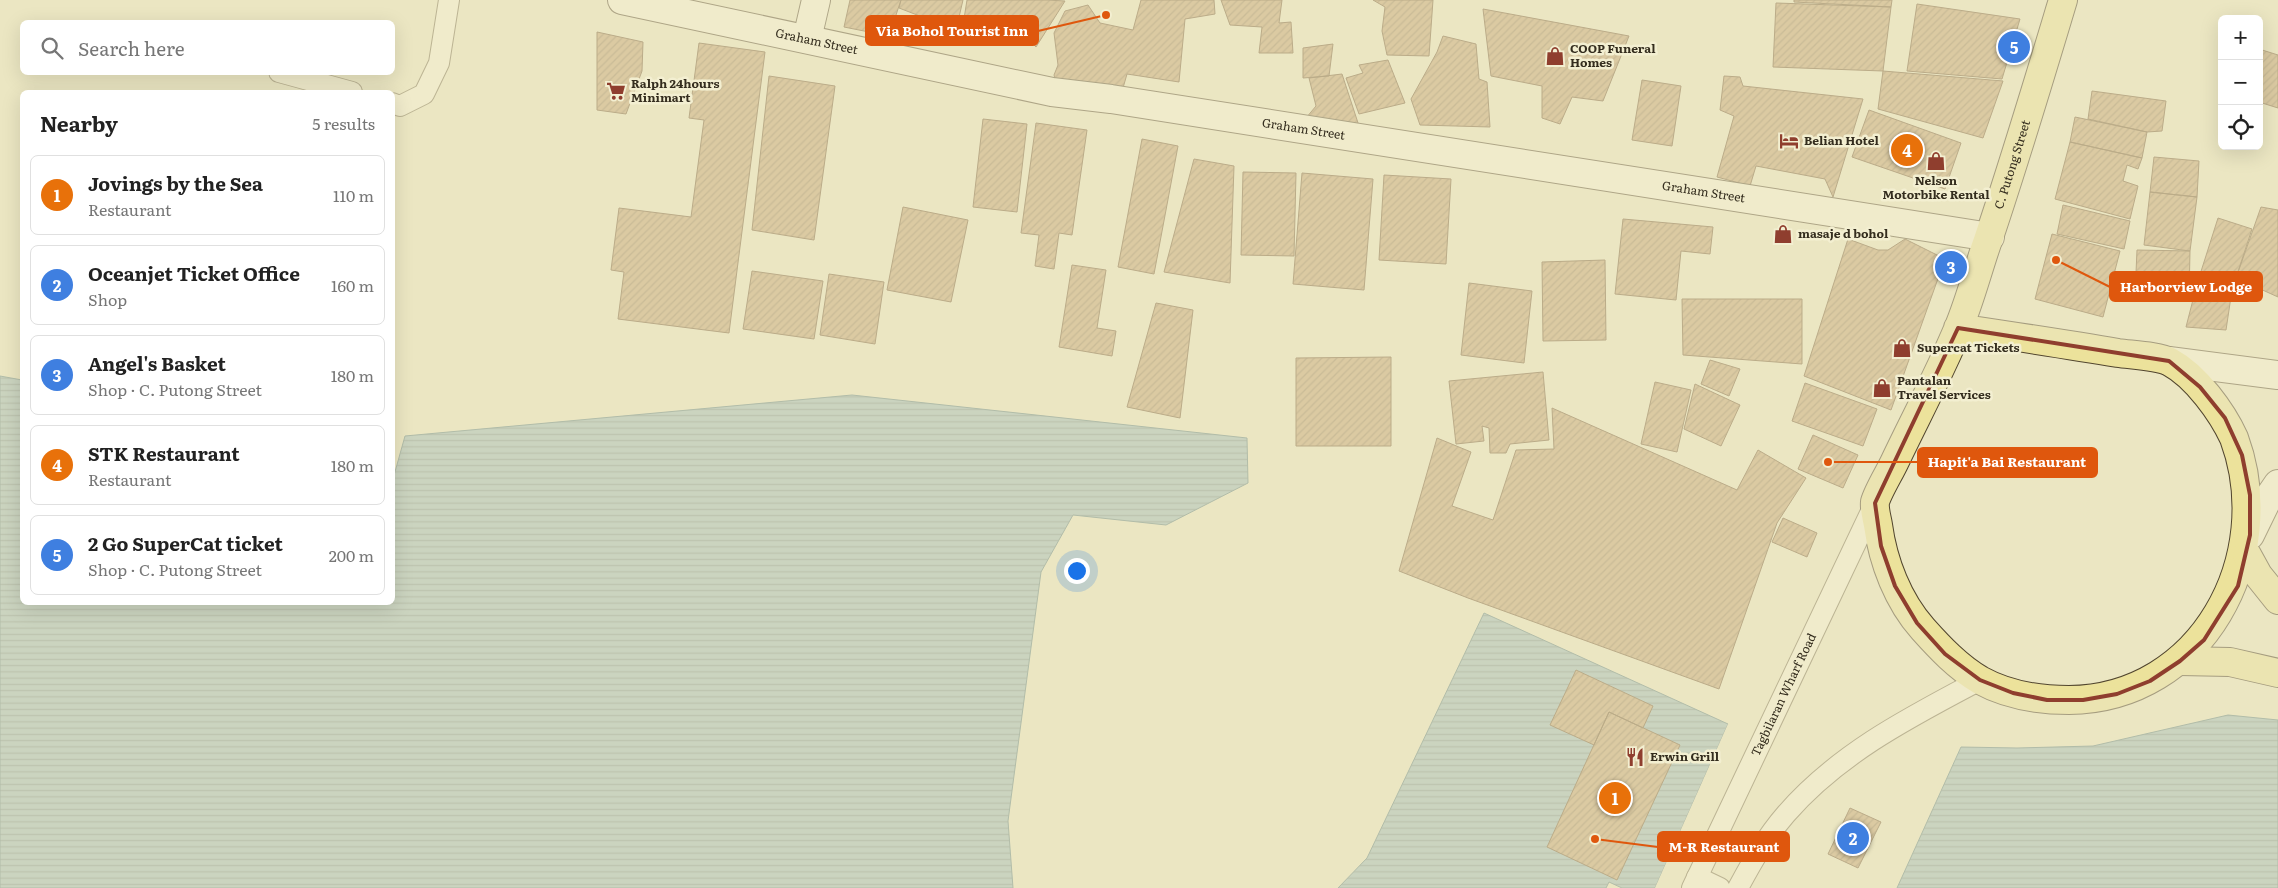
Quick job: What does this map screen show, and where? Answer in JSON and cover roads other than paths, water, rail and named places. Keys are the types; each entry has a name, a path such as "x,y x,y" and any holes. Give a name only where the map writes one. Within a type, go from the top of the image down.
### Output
{"main road":[{"name":"Graham Street","path":"622,0 1052,92 1111,99 1990,236"},
{"path":"808,40 816,0"},
{"name":"C. Putong Street","path":"1875,503 1958,328 2024,133 2063,0"},
{"path":"1958,328 2169,361 2278,375"},
{"path":"2169,361 2200,387 2228,426 2242,455 2250,495 2249,545 2258,576 2278,600"},
{"path":"1875,503 1881,546 1899,594 1917,623 1946,654 1980,680 2013,693 2047,700 2082,700 2117,694 2150,681 2180,662 2204,640 2223,614 2238,586 2249,545 2268,500 2278,484"},
{"path":"2180,662 2230,662 2278,673"}],"lane":[{"path":"395,105 400,106 424,94 439,63 449,0"},
{"path":"290,75 345,90"},
{"name":"Tagbilaran Wharf Road","path":"1695,883 1875,503"},
{"path":"1738,888 1757,853 1786,814 1825,775 1860,748 1894,727 1980,680"},
{"path":"1695,883 1720,888"}],"water":[{"path":"0,376 20,380 20,605 395,605 395,472 405,436 852,395 1247,438 1248,483 1166,525 1073,515 1041,572 1008,821 1013,888 0,888"},
{"path":"1484,613 1728,724 1655,888 1622,888 1609,882 1606,888 1338,888 1367,858"},
{"path":"2228,715 2278,720 2278,888 1897,888 1961,747 2093,746"}],"place":[{"name":"Via Bohol Tourist Inn","path":"1106,15"},
{"name":"2 Go SuperCat ticket","path":"2014,47"},
{"name":"COOP Funeral Homes","path":"1555,56"},
{"name":"Ralph 24hours Minimart","path":"616,91"},
{"name":"Belian Hotel","path":"1789,141"},
{"name":"STK Restaurant","path":"1907,150"},
{"name":"Nelson Motorbike Rental","path":"1936,161"},
{"name":"masaje d bohol","path":"1783,234"},
{"name":"Harborview Lodge","path":"2056,260"},
{"name":"Angel's Basket","path":"1951,267"},
{"name":"Supercat Tickets","path":"1902,348"},
{"name":"Pantalan Travel Services","path":"1882,388"},
{"name":"Hapit'a Bai Restaurant","path":"1828,462"},
{"name":"Erwin Grill","path":"1635,757"},
{"name":"Jovings by the Sea","path":"1615,798"},
{"name":"Oceanjet Ticket Office","path":"1853,838"},
{"name":"M-R Restaurant","path":"1595,839"}]}
